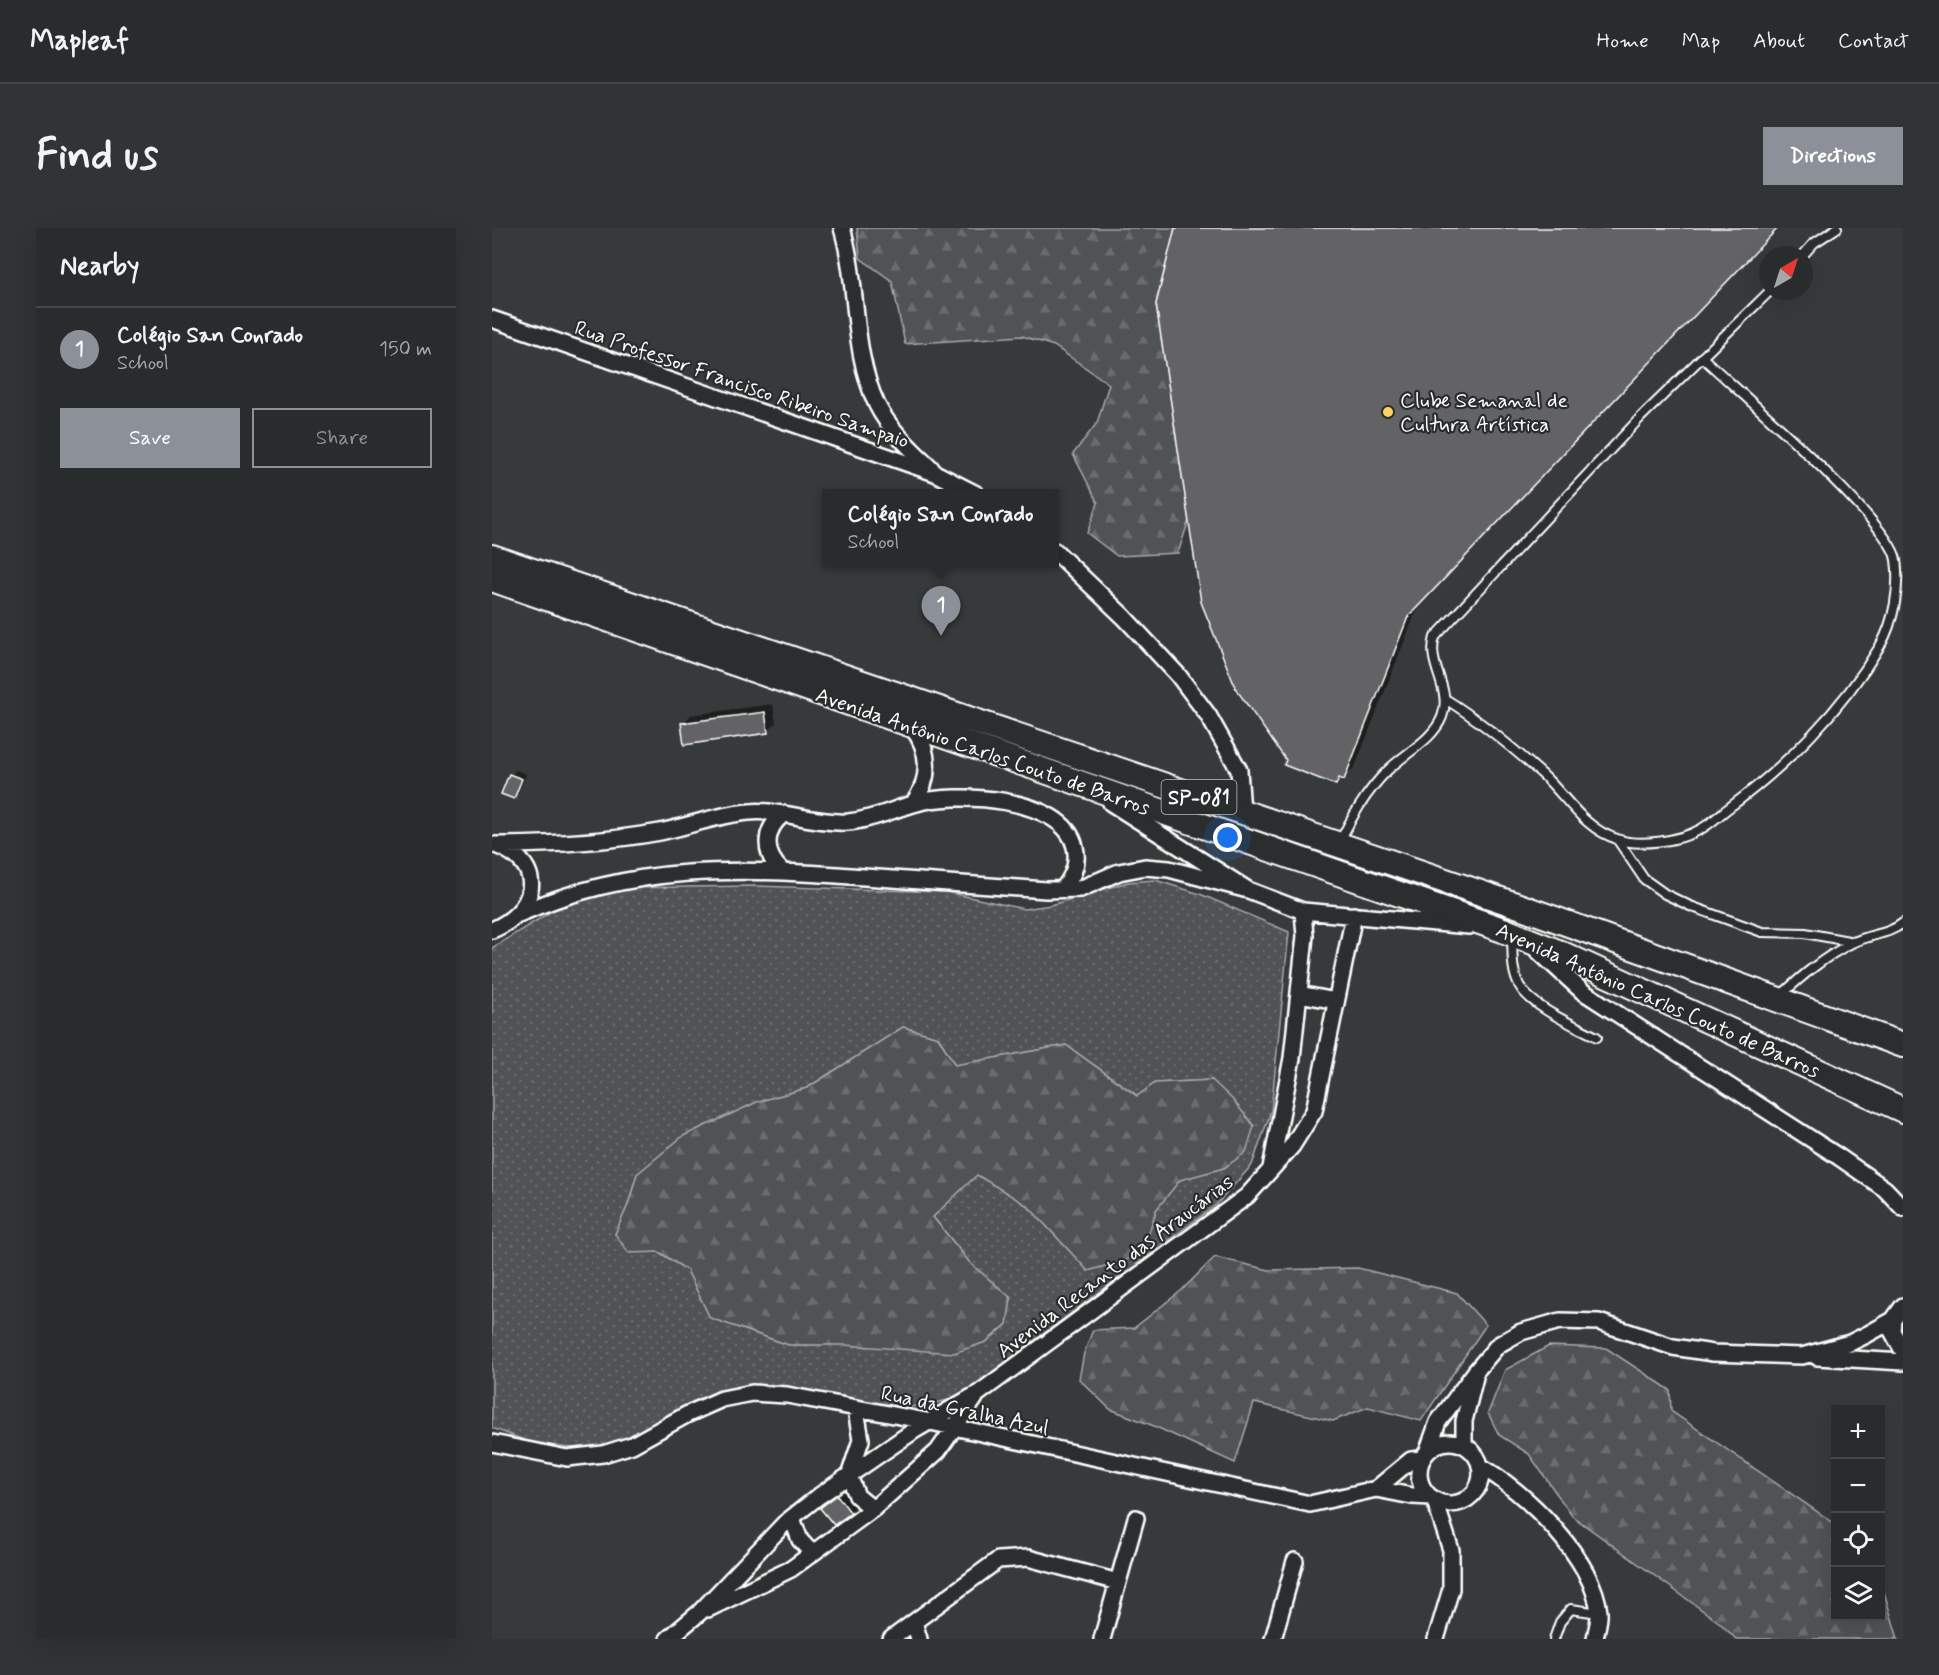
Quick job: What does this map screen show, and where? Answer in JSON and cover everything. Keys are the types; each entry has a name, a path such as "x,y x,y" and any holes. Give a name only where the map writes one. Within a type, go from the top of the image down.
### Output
{"main road":[{"name":"Avenida Antônio Carlos Couto de Barros","path":"492,557 1338,844 1903,1044"},
{"name":"Avenida Antônio Carlos Couto de Barros","path":"492,579 912,727 1513,934 1903,1110"}],"street":[{"path":"842,228 866,374 874,396 878,406 905,443 935,473"},
{"name":"Rua Professor Francisco Ribeiro Sampaio","path":"492,319 935,473 966,489"},
{"path":"1059,555 1125,617 1178,675 1208,715 1239,770 1242,811"},
{"path":"912,727 925,750 927,768 923,787 913,804"},
{"path":"1078,783 1248,890"},
{"path":"493,844 586,842 659,832 735,813 784,814 816,821 849,822 882,816 913,804 952,799 991,800 1030,809 1058,820 1070,834 1076,851 1075,867 1063,889"},
{"path":"782,871 769,852 768,837 774,824 784,814"},
{"path":"493,844 509,851 522,861 529,873 531,887 528,902 519,915"},
{"path":"492,930 519,915 579,891 639,877 704,870 782,871 1046,890 1089,887 1119,872 1145,867 1169,870 1248,890 1303,910 1513,934 1582,991 1839,1157 1885,1189 1903,1208"},
{"name":"Avenida Recanto das Araucárias","path":"1271,1168 1292,1058 1305,936 1303,910"},
{"name":"Avenida Recanto das Araucárias","path":"699,1613 792,1518 849,1476 930,1422 979,1394 1247,1196 1261,1182 1292,1146 1314,1111 1354,915"},
{"path":"1299,994 1336,1001"},
{"path":"1802,1356 1850,1343 1893,1320 1903,1306"},
{"path":"1893,1320 1892,1331 1903,1351"},
{"path":"1425,1454 1445,1441 1464,1445 1478,1459 1480,1466 1479,1484 1472,1496 1461,1502 1448,1504 1433,1499 1425,1492 1419,1480 1418,1467 1438,1422 1498,1345 1521,1332 1560,1321 1599,1322 1673,1347 1713,1353 1903,1362"},
{"path":"1464,1445 1464,1421 1476,1371"},
{"name":"Rua da Gralha Azul","path":"492,1443 567,1458 603,1454 632,1445 688,1414 722,1400 752,1393 787,1395 856,1410 930,1422 953,1429 1310,1504 1376,1489 1433,1499"},
{"name":"Avenida Recanto das Araucárias","path":"699,1613 791,1569 873,1509 938,1451 979,1394"},
{"path":"856,1410 861,1440 849,1476 857,1496 873,1509"},
{"name":"Rua da Gralha Azul","path":"1376,1489 1411,1460 1425,1454"},
{"path":"1480,1466 1494,1474 1530,1505 1575,1553 1592,1586 1599,1613 1595,1639"},
{"path":"1433,1499 1451,1550 1451,1589 1436,1639"},
{"path":"792,1518 800,1540 812,1553"},
{"path":"1102,1639 1136,1518"},
{"path":"891,1639 998,1560 1028,1558 1118,1582"},
{"path":"1273,1639 1295,1561"},
{"path":"668,1639 699,1613"},
{"path":"914,1622 919,1639"}],"lane":[{"path":"1811,246 1837,228"},
{"path":"1338,844 1358,806 1387,771 1432,734 1442,718 1447,700 1431,650 1435,637 1641,417 1761,300"},
{"path":"1447,700 1489,727 1545,777 1587,823 1617,840 1650,843 1698,831 1751,792 1819,728 1880,646 1893,614 1896,559 1889,541 1841,486 1702,357"},
{"path":"1617,840 1644,879 1665,894 1690,906 1762,932 1806,933 1854,942"},
{"path":"1777,999 1815,964 1854,942 1893,931 1903,922"},
{"path":"1513,934 1513,968 1519,984 1531,1000 1597,1037"},
{"path":"1554,1639 1560,1622 1570,1610 1599,1613"}],"green space":[{"path":"857,228 1175,228 1156,304 1189,520 1178,553 1117,556 1087,533 1098,503 1073,454 1097,423 1109,384 1054,346 1022,336 905,344 892,281 860,258"},
{"path":"1155,880 1200,894 1289,932 1271,1111 1252,1165 1217,1204 976,1385 948,1400 923,1406 882,1408 759,1385 701,1399 679,1408 631,1440 592,1451 532,1443 492,1428 492,948 555,909 622,888 753,886 946,892 1024,909 1051,905 1128,882","holes":["903,1027 938,1037 955,1065 1066,1045 1138,1096 1155,1083 1212,1080 1224,1168 1180,1179 1156,1210 1141,1255 1088,1271 1028,1206 977,1174 933,1217 970,1263 1011,1298 1007,1324 986,1342 789,1345 710,1318 687,1270 659,1252 615,1234 628,1205 637,1174 757,1102 807,1088"]},
{"path":"903,1027 938,1037 955,1065 1066,1045 1137,1096 1155,1083 1212,1080 1232,1099 1254,1126 1246,1152 1224,1168 1180,1180 1156,1210 1142,1255 1088,1271 1028,1206 977,1175 933,1217 970,1263 1011,1298 1007,1324 986,1342 954,1353 845,1345 789,1345 710,1318 687,1270 659,1252 629,1253 615,1234 628,1205 637,1174 683,1136 757,1102 807,1088"},
{"path":"1215,1257 1269,1270 1358,1268 1457,1293 1486,1325 1421,1421 1368,1407 1333,1421 1254,1403 1235,1463 1154,1426 1110,1409 1079,1379 1084,1353 1093,1330 1134,1328 1182,1290"},
{"path":"1549,1346 1606,1348 1670,1390 1671,1411 1831,1521 1831,1621 1885,1621 1885,1595 1898,1639 1736,1639 1720,1623 1572,1516 1529,1454 1499,1435 1488,1413 1505,1370"}],"building":[{"name":"Clube Semanal de Cultura Artística","path":"1175,228 1778,228 1408,617 1344,780 1339,778 1336,785 1284,765 1286,760 1236,689 1201,602 1156,304"},
{"path":"765,712 768,733 684,745 681,723"},
{"path":"509,774 522,779 514,799 501,794"},
{"path":"837,1495 851,1513 834,1525 820,1508"}],"place":[{"name":"Clube Semanal de Cultura Artística","path":"1388,412"},
{"name":"Colégio San Conrado","path":"941,636"}]}
